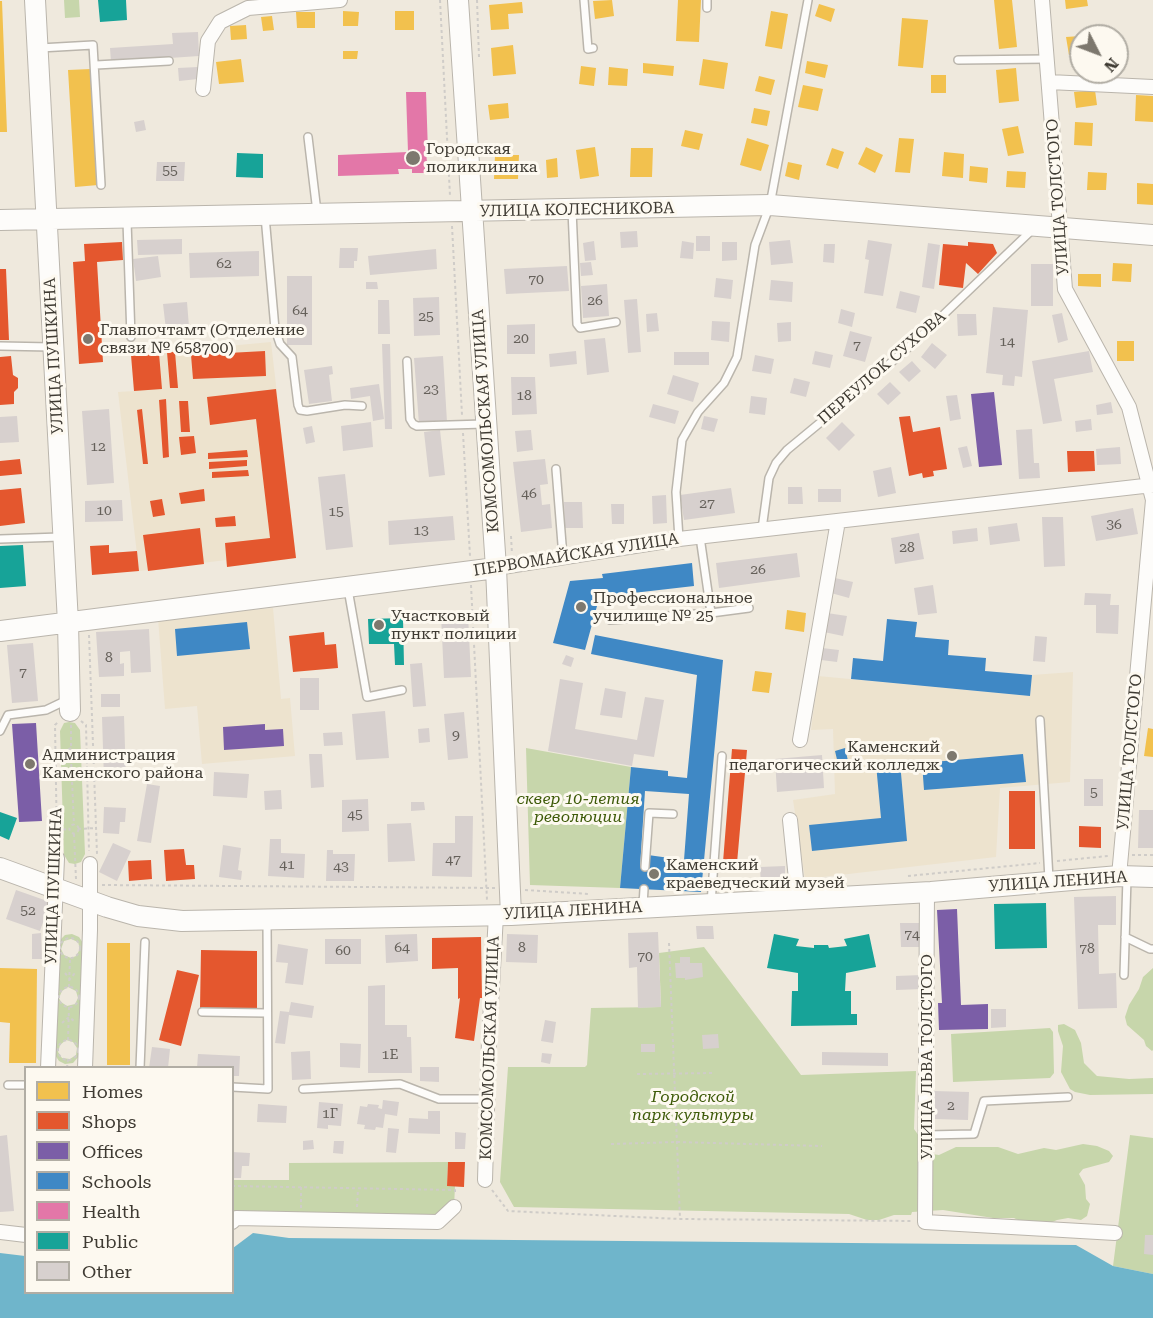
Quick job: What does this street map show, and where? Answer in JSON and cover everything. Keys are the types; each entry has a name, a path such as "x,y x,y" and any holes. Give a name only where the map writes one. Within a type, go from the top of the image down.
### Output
{"street":[{"name":"УЛИЦА ПУШКИНА","path":"35,0 64,537 70,705"},
{"path":"203,89 208,41 219,21 248,8 340,0"},
{"name":"КОМСОМОЛЬСКАЯ УЛИЦА","path":"458,0 496,568 498,915 485,1180"},
{"name":"УЛИЦА ТОЛСТОГО","path":"1042,0 1065,289 1129,406 1152,485 1147,624 1123,876"},
{"path":"1048,82 1153,87"},
{"name":"УЛИЦА КОЛЕСНИКОВА","path":"0,220 770,206 1060,226 1153,235"},
{"name":"ПЕРВОМАЙСКАЯ УЛИЦА","path":"0,631 471,572 679,539 1152,485"},
{"path":"800,740 838,521"},
{"path":"790,820 798,900"},
{"name":"УЛИЦА ПУШКИНА","path":"48,1066 57,858"},
{"path":"85,1066 90,864"},
{"name":"УЛИЦА ЛЕНИНА","path":"0,868 138,916 182,921 498,915 643,899 711,904 927,892 1123,876 1153,877"},
{"name":"УЛИЦА ЛЬВА ТОЛСТОГО","path":"925,1222 927,892"},
{"path":"234,1220 236,1218 438,1222 454,1207"},
{"path":"925,1222 1115,1233"},
{"path":"0,1232 24,1234"}],"lane":[{"path":"584,0 588,49 593,48"},
{"path":"679,539 676,492 682,440 698,411 724,383 737,357 755,245 770,206 808,0"},
{"path":"38,48 93,45 96,65 101,184"},
{"path":"958,60 1047,59"},
{"path":"96,65 169,61"},
{"path":"308,137 317,215"},
{"path":"572,210 576,324 580,328 616,322"},
{"path":"265,216 275,328 280,344 292,357 300,410 345,405 362,406"},
{"path":"126,218 131,337"},
{"name":"ПЕРЕУЛОК СУХОВА","path":"762,529 770,478 776,463 787,450 918,339 1038,225"},
{"path":"0,346 54,347"},
{"path":"407,361 410,419 413,424 417,426 486,424"},
{"path":"556,469 563,557"},
{"path":"0,539 64,537"},
{"path":"700,537 711,613"},
{"path":"348,587 366,697 402,690"},
{"path":"610,620 748,608"},
{"path":"0,731 8,715 70,705"},
{"path":"1040,720 1050,882"},
{"path":"711,904 722,756"},
{"path":"645,867 649,813 673,814"},
{"path":"1123,876 1124,975"},
{"path":"234,1087 268,1089 267,919"},
{"path":"1125,937 1153,949"},
{"path":"141,1066 145,942"},
{"path":"201,1012 266,1013"},
{"path":"303,1089 400,1084 439,1098 488,1099"},
{"path":"8,1085 24,1085"},
{"path":"927,1135 974,1134 984,1101 1068,1097"}],"path":[{"path":"440,0 471,572 498,915"},
{"path":"56,754 67,753 71,749 70,705"},
{"name":"УЛИЦА ПУШКИНА","path":"57,858 55,725 70,705 86,725 90,864"},
{"path":"71,749 76,753 93,753"},
{"path":"67,753 72,758"},
{"path":"76,753 72,758 74,825 78,829"},
{"path":"57,830 69,829 74,825"},
{"path":"69,829 74,834 78,829 96,828"},
{"path":"71,939 78,942 80,949 76,956 70,958 63,954 61,947 64,941 71,939"},
{"path":"669,943 680,1219"},
{"path":"69,987 70,958"},
{"path":"69,987 63,990 59,998 69,1007"},
{"path":"69,987 76,991 78,998 75,1004 69,1007"},
{"path":"68,1040 69,1007"},
{"path":"49,1034 69,1017"},
{"path":"69,1017 86,1031"},
{"path":"68,1040 74,1043 77,1051 75,1056 68,1059 60,1056 58,1051 60,1044 68,1040"},
{"path":"68,1059 68,1066"},
{"path":"637,1074 715,1073"},
{"path":"611,1144 676,1142 822,1146"},
{"path":"485,1180 508,1211 680,1219 925,1222"},
{"path":"234,1186 455,1190 454,1207"},
{"path":"301,1187 301,1219"},
{"path":"356,1220 358,1189"}],"shaded area":[{"path":"271,342 296,558 227,567 226,560 139,571 118,392 134,391 131,355"},
{"path":"273,608 281,699 290,698 295,756 202,764 197,706 165,709 158,618"},
{"name":"Каменский педагогический колледж","path":"1073,672 1070,782 1000,788 996,857 805,879 793,800 835,794 833,729 811,730 818,676 1030,696 1032,675"}],"green space":[{"path":"64,0 79,0 80,17 65,18"},
{"path":"64,723 75,723 80,730 85,854 81,862 75,864 69,863 64,855 60,731"},
{"name":"сквер 10-летия революции","path":"526,748 631,767 620,888 530,885"},
{"path":"72,934 79,937 83,943 80,1055 73,1063 65,1064 55,1055 60,940 65,935","holes":["71,939 78,942 80,949 76,956 71,958 64,955 61,949 64,941","68,987 76,991 78,998 75,1004 67,1006 61,1002 59,998 62,991","66,1040 73,1042 77,1048 76,1055 70,1059 62,1058 58,1052 60,1045"]},
{"name":"Городской парк культуры","path":"704,947 801,1075 916,1071 914,1129 932,1154 939,1155 956,1147 998,1147 1018,1154 1044,1148 1056,1150 1083,1144 1109,1151 1113,1156 1109,1162 1083,1169 1079,1174 1085,1185 1086,1199 1090,1204 1087,1216 1081,1220 1068,1218 1045,1225 1014,1218 993,1218 943,1210 912,1212 911,1215 894,1215 879,1220 867,1220 849,1214 514,1207 500,1182 508,1067 585,1067 591,1008 661,1007 659,953"},
{"path":"1153,968 1152,1051 1146,1046 1144,1040 1127,1025 1125,1017 1143,977"},
{"path":"1064,1024 1075,1030 1081,1043 1084,1063 1097,1076 1129,1079 1153,1078 1153,1094 1090,1095 1070,1089 1061,1072 1063,1046 1058,1025"},
{"path":"1050,1028 1053,1032 1054,1073 1050,1078 953,1082 951,1034"},
{"path":"1130,1135 1153,1138 1153,1274 1113,1266"},
{"path":"448,1162 447,1186 455,1186 454,1207 438,1222 234,1222 234,1180 289,1180 289,1163"}],"water":[{"path":"253,1233 289,1238 1076,1245 1113,1266 1153,1274 1153,1318 0,1318 0,1253 24,1256 24,1294 234,1294 234,1247"}],"building: Homes":[{"path":"612,0 614,16 595,19 593,1"},
{"path":"678,0 701,0 699,42 676,41"},
{"path":"994,0 1012,0 1017,47 999,49"},
{"path":"1065,0 1087,0 1088,6 1066,9"},
{"path":"0,1 2,1 7,132 0,132"},
{"path":"522,2 523,13 508,14 509,29 491,30 489,5"},
{"path":"819,4 835,9 831,22 815,16"},
{"path":"343,11 359,12 358,26 343,26"},
{"path":"395,11 414,11 414,30 395,30"},
{"path":"771,11 788,14 782,49 765,46"},
{"path":"296,12 315,12 315,28 297,28"},
{"path":"272,16 274,30 263,31 261,17"},
{"path":"902,18 928,20 923,68 898,66"},
{"path":"246,25 247,39 231,40 230,26"},
{"path":"1066,37 1069,37 1069,55"},
{"path":"513,45 516,74 493,76 491,48"},
{"path":"343,51 358,51 357,59 343,59"},
{"path":"241,59 244,82 219,84 216,62"},
{"path":"703,59 728,63 724,89 699,85"},
{"path":"807,61 828,65 825,78 805,73"},
{"path":"643,63 674,66 673,76 643,73"},
{"path":"581,66 596,68 594,86 579,84"},
{"path":"609,67 628,69 627,86 608,85"},
{"path":"1016,68 1019,101 999,103 996,70"},
{"path":"91,69 98,185 75,187 68,70"},
{"path":"931,75 946,75 946,93 931,93"},
{"path":"759,76 775,80 771,95 755,91"},
{"path":"803,85 823,89 818,111 798,107"},
{"path":"1095,90 1097,105 1076,108 1074,92"},
{"path":"1136,95 1153,96 1153,122 1135,121"},
{"path":"508,103 509,118 490,120 488,105"},
{"path":"754,108 770,111 767,126 751,123"},
{"path":"1075,122 1093,123 1092,146 1074,145"},
{"path":"1018,126 1024,153 1008,156 1002,129"},
{"path":"685,130 703,134 699,150 681,146"},
{"path":"747,138 769,145 761,171 740,165"},
{"path":"899,138 914,139 910,173 895,172"},
{"path":"595,147 599,176 580,179 576,150"},
{"path":"866,147 883,155 875,173 858,164"},
{"path":"631,148 653,148 652,177 630,177"},
{"path":"832,148 844,152 838,169 826,165"},
{"path":"944,152 964,154 963,178 942,176"},
{"path":"495,155 519,155 518,179 494,179"},
{"path":"557,158 558,177 547,178 546,160"},
{"path":"788,162 802,165 799,180 785,176"},
{"path":"970,166 988,168 987,183 969,181"},
{"path":"1007,171 1026,172 1025,188 1006,187"},
{"path":"1088,172 1107,173 1106,190 1087,190"},
{"path":"1137,183 1153,184 1153,205 1137,204"},
{"path":"1113,263 1132,264 1131,282 1112,281"},
{"path":"1078,274 1101,274 1101,287 1078,286"},
{"path":"1117,341 1134,341 1134,361 1117,361"},
{"path":"787,610 806,613 804,632 785,629"},
{"path":"755,671 772,673 769,693 752,691"},
{"path":"1148,728 1153,729 1153,757 1144,756"},
{"path":"107,943 130,943 130,1065 107,1065"},
{"path":"0,968 37,969 36,1063 9,1063 10,1023 0,1022"}],"building: Shops":[{"path":"122,242 123,260 97,262 103,362 79,364 73,262 85,261 84,244"},
{"path":"968,242 993,244 997,253 978,274 966,263 963,288 939,285 943,244 968,246"},
{"path":"0,269 6,269 9,340 0,340"},
{"path":"265,351 266,376 193,379 191,355"},
{"path":"167,352 175,352 178,388 170,388"},
{"path":"159,353 162,389 134,391 131,355"},
{"path":"11,356 13,375 18,378 18,388 14,392 14,404 0,405 0,357"},
{"path":"276,389 296,558 227,567 225,543 270,538 256,419 210,425 207,397"},
{"path":"166,399 169,457 163,458 159,400"},
{"path":"179,401 188,401 190,432 181,432"},
{"path":"142,409 148,464 143,464 137,410"},
{"path":"910,416 913,432 940,427 947,469 933,471 934,476 923,478 922,473 909,476 899,417"},
{"path":"194,436 196,453 181,455 179,437"},
{"path":"247,450 248,457 208,459 208,453"},
{"path":"1067,451 1094,451 1095,471 1068,472"},
{"path":"20,459 22,474 0,476 0,461"},
{"path":"247,460 247,466 209,469 209,462"},
{"path":"248,470 249,476 212,478 212,472"},
{"path":"21,488 25,523 0,526 0,490"},
{"path":"204,489 205,501 181,504 179,493"},
{"path":"162,499 165,515 153,517 150,501"},
{"path":"235,516 236,526 216,527 215,518"},
{"path":"200,528 204,564 148,571 143,535"},
{"path":"109,545 109,553 137,551 139,571 92,575 90,546"},
{"path":"324,632 325,645 336,644 338,668 293,672 289,636"},
{"path":"732,749 747,750 737,863 723,862"},
{"path":"1009,791 1035,791 1035,849 1009,849"},
{"path":"1079,826 1101,827 1101,848 1079,847"},
{"path":"184,849 186,865 194,865 195,879 166,881 164,850"},
{"path":"151,860 152,879 129,881 128,861"},
{"path":"481,937 482,998 480,998 474,1041 455,1038 460,998 458,999 458,968 432,969 432,938"},
{"path":"201,950 257,951 257,1009 200,1008"},
{"path":"177,970 199,975 181,1046 159,1040"},
{"path":"448,1162 465,1162 464,1187 447,1186"}],"building: Offices":[{"path":"994,392 1002,465 979,467 971,394"},
{"path":"36,723 42,821 19,822 12,724"},
{"path":"265,724 265,730 283,729 284,746 224,750 223,727"},
{"path":"957,909 961,1005 988,1004 988,1029 939,1030 938,1003 942,1003 937,910"}],"building: Schools":[{"path":"692,563 694,586 600,595 585,650 553,643 570,581 603,578 602,574"},
{"path":"887,619 917,622 915,637 949,640 948,655 986,658 985,671 1032,675 1030,696 851,679 853,658 883,661"},
{"path":"247,622 250,649 177,656 175,629"},
{"path":"595,635 723,660 701,892 620,888 631,767 668,771 668,776 687,778 697,675 591,654","holes":["645,791 689,794 684,860 648,855 648,867 640,867"]},
{"path":"845,748 849,765 839,768 835,751"},
{"path":"1023,754 1026,782 924,790 922,763"},
{"path":"900,762 907,841 812,851 809,825 881,818 876,764"}],"building: Health":[{"path":"406,92 426,92 428,173 412,173 412,169 398,169 399,174 338,176 338,155 408,152"}],"building: Public":[{"path":"98,0 126,0 127,20 100,22"},
{"path":"237,153 263,154 263,178 236,177"},
{"path":"23,545 26,586 0,588 0,546"},
{"path":"403,618 404,665 395,665 394,644 369,644 368,619"},
{"path":"0,812 17,818 9,840 0,836"},
{"path":"1046,903 1047,948 995,949 994,904"},
{"path":"774,934 799,939 796,946 814,948 814,945 828,945 829,948 847,946 844,939 869,934 876,967 846,973 845,991 851,991 851,1014 857,1014 857,1025 791,1026 792,991 798,991 798,973 767,968"}],"building: Other":[{"path":"198,32 199,56 111,62 110,48 173,44 172,33"},
{"path":"198,67 198,79 179,81 178,68"},
{"path":"144,120 146,130 136,132 134,122"},
{"path":"157,162 185,162 184,181 156,181"},
{"path":"637,231 638,247 621,248 620,232"},
{"path":"696,236 710,236 710,251 696,251"},
{"path":"182,239 182,254 138,255 137,240"},
{"path":"790,240 793,263 771,265 769,242"},
{"path":"868,240 892,244 883,296 864,293 869,260 865,259"},
{"path":"594,241 596,260 585,261 583,243"},
{"path":"682,241 694,243 693,259 680,258"},
{"path":"722,242 737,242 737,260 722,261"},
{"path":"928,243 940,245 934,289 922,287"},
{"path":"824,244 835,244 834,263 823,262"},
{"path":"340,248 358,248 354,268 339,268"},
{"path":"436,249 437,269 370,275 368,256"},
{"path":"259,251 259,276 190,278 189,253"},
{"path":"158,256 161,277 136,281 133,259"},
{"path":"591,262 593,275 581,276 580,263"},
{"path":"1031,264 1053,264 1053,306 1031,306"},
{"path":"567,266 569,291 506,294 504,269"},
{"path":"287,276 312,276 312,345 287,345"},
{"path":"716,278 733,280 731,299 714,297"},
{"path":"771,280 793,282 792,302 769,300"},
{"path":"366,282 377,282 378,289 366,289"},
{"path":"607,284 609,316 583,318 581,286"},
{"path":"900,291 920,296 916,313 896,308"},
{"path":"439,297 440,335 414,336 413,298"},
{"path":"637,299 641,352 628,353 624,300"},
{"path":"378,300 389,300 390,334 378,334"},
{"path":"187,302 189,327 166,330 163,304"},
{"path":"993,307 1028,310 1022,377 1015,376 1014,386 1002,385 1003,375 986,373"},
{"path":"841,309 855,313 852,327 838,323"},
{"path":"657,313 659,331 647,332 646,314"},
{"path":"1062,313 1068,340 1058,343 1052,315"},
{"path":"957,314 976,314 977,335 958,336"},
{"path":"712,321 730,322 729,342 711,340"},
{"path":"791,322 791,341 778,342 777,323"},
{"path":"535,324 535,354 507,354 507,325"},
{"path":"850,331 872,337 865,362 843,356"},
{"path":"605,338 609,372 587,375 584,340"},
{"path":"932,343 947,355 935,369 921,357"},
{"path":"382,344 390,344 392,429 385,429"},
{"path":"576,351 577,364 550,367 549,354"},
{"path":"815,351 833,355 830,368 812,364"},
{"path":"1089,351 1093,372 1054,379 1062,421 1043,424 1032,361"},
{"path":"674,352 709,352 709,365 674,365"},
{"path":"755,355 774,359 771,374 752,371"},
{"path":"443,356 447,422 419,424 414,358"},
{"path":"912,361 921,371 909,382 899,372"},
{"path":"332,366 333,374 329,375 332,401 309,404 304,370"},
{"path":"673,375 699,383 693,402 667,394"},
{"path":"511,377 535,377 537,414 512,415"},
{"path":"794,378 810,382 806,397 790,393"},
{"path":"890,382 901,393 888,405 877,394"},
{"path":"379,384 384,419 373,421 370,396 351,399 350,388"},
{"path":"957,395 961,419 950,421 946,396"},
{"path":"751,396 767,398 765,415 749,413"},
{"path":"1111,402 1113,413 1097,415 1096,405"},
{"path":"653,404 679,411 675,424 649,417"},
{"path":"109,409 114,483 87,485 82,411"},
{"path":"17,416 19,442 0,443 0,417"},
{"path":"704,416 718,419 714,432 701,429"},
{"path":"1091,419 1092,430 1076,432 1075,421"},
{"path":"371,422 373,447 343,451 341,426"},
{"path":"842,422 855,435 839,451 826,438"},
{"path":"312,426 315,442 306,444 303,428"},
{"path":"1032,429 1034,463 1039,463 1040,478 1019,479 1016,430"},
{"path":"440,430 445,475 429,477 424,432"},
{"path":"531,430 533,450 517,452 515,431"},
{"path":"967,446 972,466 963,468 958,448"},
{"path":"1120,447 1121,464 1097,465 1096,449"},
{"path":"545,459 548,484 540,485 542,505 550,504 552,528 521,532 513,462"},
{"path":"891,467 896,493 878,497 873,471"},
{"path":"345,474 353,547 326,550 318,477"},
{"path":"788,487 802,487 803,504 788,504"},
{"path":"731,488 735,513 684,520 680,495"},
{"path":"818,489 841,489 841,502 818,502"},
{"path":"666,495 667,523 653,524 652,496"},
{"path":"122,500 123,521 85,522 85,501"},
{"path":"564,502 582,502 583,528 565,528"},
{"path":"611,504 624,504 624,524 612,524"},
{"path":"1133,508 1138,534 1096,541 1091,516"},
{"path":"453,516 455,540 389,545 388,521"},
{"path":"1042,517 1063,517 1065,566 1044,567"},
{"path":"1017,523 1020,541 990,545 988,527"},
{"path":"977,528 978,541 953,544 952,531"},
{"path":"919,533 924,559 895,564 891,538"},
{"path":"797,553 800,577 719,588 716,563"},
{"path":"835,578 853,582 849,598 831,593"},
{"path":"933,585 937,613 918,615 914,588"},
{"path":"1085,593 1111,594 1110,605 1119,605 1118,634 1096,633 1096,605 1084,605"},
{"path":"827,613 847,616 843,636 824,632"},
{"path":"468,614 471,677 444,678 441,615"},
{"path":"149,629 151,672 131,673 130,651 120,652 120,664 124,663 124,676 99,677 96,632"},
{"path":"1035,636 1047,637 1045,662 1033,661"},
{"path":"33,643 38,701 12,703 7,645"},
{"path":"822,648 839,650 837,662 821,660"},
{"path":"566,655 574,658 571,667 562,664"},
{"path":"422,663 426,706 413,707 410,664"},
{"path":"300,678 319,678 319,710 300,710"},
{"path":"560,679 583,683 575,729 637,740 645,697 664,700 654,757 634,754 632,766 548,751"},
{"path":"605,688 626,692 622,718 600,715"},
{"path":"101,694 120,694 120,707 101,707"},
{"path":"385,711 389,758 356,760 352,714"},
{"path":"464,712 468,758 448,760 444,714"},
{"path":"124,716 126,779 104,780 102,717"},
{"path":"429,728 430,742 419,743 418,729"},
{"path":"342,732 343,745 324,746 323,733"},
{"path":"309,754 322,754 324,787 311,788"},
{"path":"822,755 824,788 777,792 775,759"},
{"path":"214,772 249,774 247,798 213,796"},
{"path":"1084,779 1103,779 1103,806 1084,806"},
{"path":"147,784 160,786 151,843 137,841"},
{"path":"281,790 282,809 265,810 264,791"},
{"path":"368,799 369,831 342,832 342,800"},
{"path":"411,802 424,802 425,810 411,811"},
{"path":"104,807 126,808 125,822 120,822 119,834 103,833"},
{"path":"1139,810 1153,810 1153,848 1138,848"},
{"path":"455,816 473,816 472,877 432,876 433,843 455,843"},
{"path":"411,823 415,861 388,862 387,824"},
{"path":"270,839 281,839 281,853 305,854 304,878 268,876"},
{"path":"113,843 131,851 117,881 99,872"},
{"path":"223,845 241,848 238,870 242,871 241,880 219,877"},
{"path":"327,850 333,850 333,854 355,854 354,881 326,881"},
{"path":"785,866 785,885 761,886 760,867"},
{"path":"16,890 50,902 40,931 6,919"},
{"path":"1116,896 1116,925 1098,925 1099,974 1116,973 1117,1008 1078,1009 1074,897"},
{"path":"900,923 924,923 924,947 901,947"},
{"path":"696,926 713,926 714,939 697,939"},
{"path":"658,932 661,1007 638,1008 637,967 629,968 628,933"},
{"path":"41,933 42,959 32,959 32,934"},
{"path":"417,934 418,961 386,963 385,935"},
{"path":"507,934 538,935 537,963 506,962"},
{"path":"325,939 361,939 361,964 325,964"},
{"path":"278,944 308,949 303,985 285,983 288,963 276,962"},
{"path":"680,957 690,957 690,963 702,963 703,977 685,980 685,978 676,978 675,963 680,963"},
{"path":"922,975 923,989 896,990 896,976"},
{"path":"385,985 385,1025 407,1025 407,1037 411,1037 412,1073 368,1073 368,986"},
{"path":"291,1002 314,1006 312,1018 289,1015 285,1044 275,1043 280,1011 289,1012"},
{"path":"991,1009 1006,1009 1006,1027 991,1028"},
{"path":"545,1020 556,1022 553,1043 541,1041"},
{"path":"718,1034 719,1048 703,1049 702,1035"},
{"path":"340,1043 361,1044 360,1068 340,1067"},
{"path":"641,1044 655,1044 655,1052 641,1052"},
{"path":"152,1047 170,1049 168,1066 149,1066"},
{"path":"310,1051 311,1079 292,1080 291,1052"},
{"path":"822,1052 888,1053 888,1066 822,1065"},
{"path":"542,1053 552,1054 550,1064 541,1062"},
{"path":"198,1054 240,1056 239,1076 234,1076 234,1066 197,1066"},
{"path":"420,1067 439,1067 439,1082 420,1081"},
{"path":"934,1091 969,1092 968,1120 934,1119"},
{"path":"383,1100 399,1102 397,1116 385,1114 383,1128 376,1127 375,1130 364,1129 365,1125 357,1124 360,1106 379,1105 378,1108 382,1109"},
{"path":"319,1102 343,1104 341,1126 328,1125 328,1129 317,1128"},
{"path":"258,1104 287,1106 286,1123 257,1122"},
{"path":"428,1111 440,1111 440,1134 408,1133 409,1118 428,1119"},
{"path":"388,1128 399,1129 396,1153 386,1152"},
{"path":"455,1132 466,1133 465,1149 455,1149"},
{"path":"7,1135 14,1211 0,1212 0,1136"},
{"path":"313,1140 314,1149 303,1150 303,1141"},
{"path":"334,1141 344,1141 343,1154 333,1153"},
{"path":"234,1152 250,1153 249,1166 242,1166 241,1178 234,1178"},
{"path":"1145,1235 1153,1235 1153,1255 1144,1254"}],"place":[{"name":"Городская поликлиника","path":"413,158"},
{"name":"Главпочтамт (Отделение связи № 658700)","path":"88,339"},
{"name":"Профессиональное училище № 25","path":"581,607"},
{"name":"Участковый пункт полиции","path":"379,625"},
{"name":"Каменский педагогический колледж","path":"952,756"},
{"name":"Администрация Каменского района","path":"30,764"},
{"name":"Каменский краеведческий музей","path":"654,874"}]}
